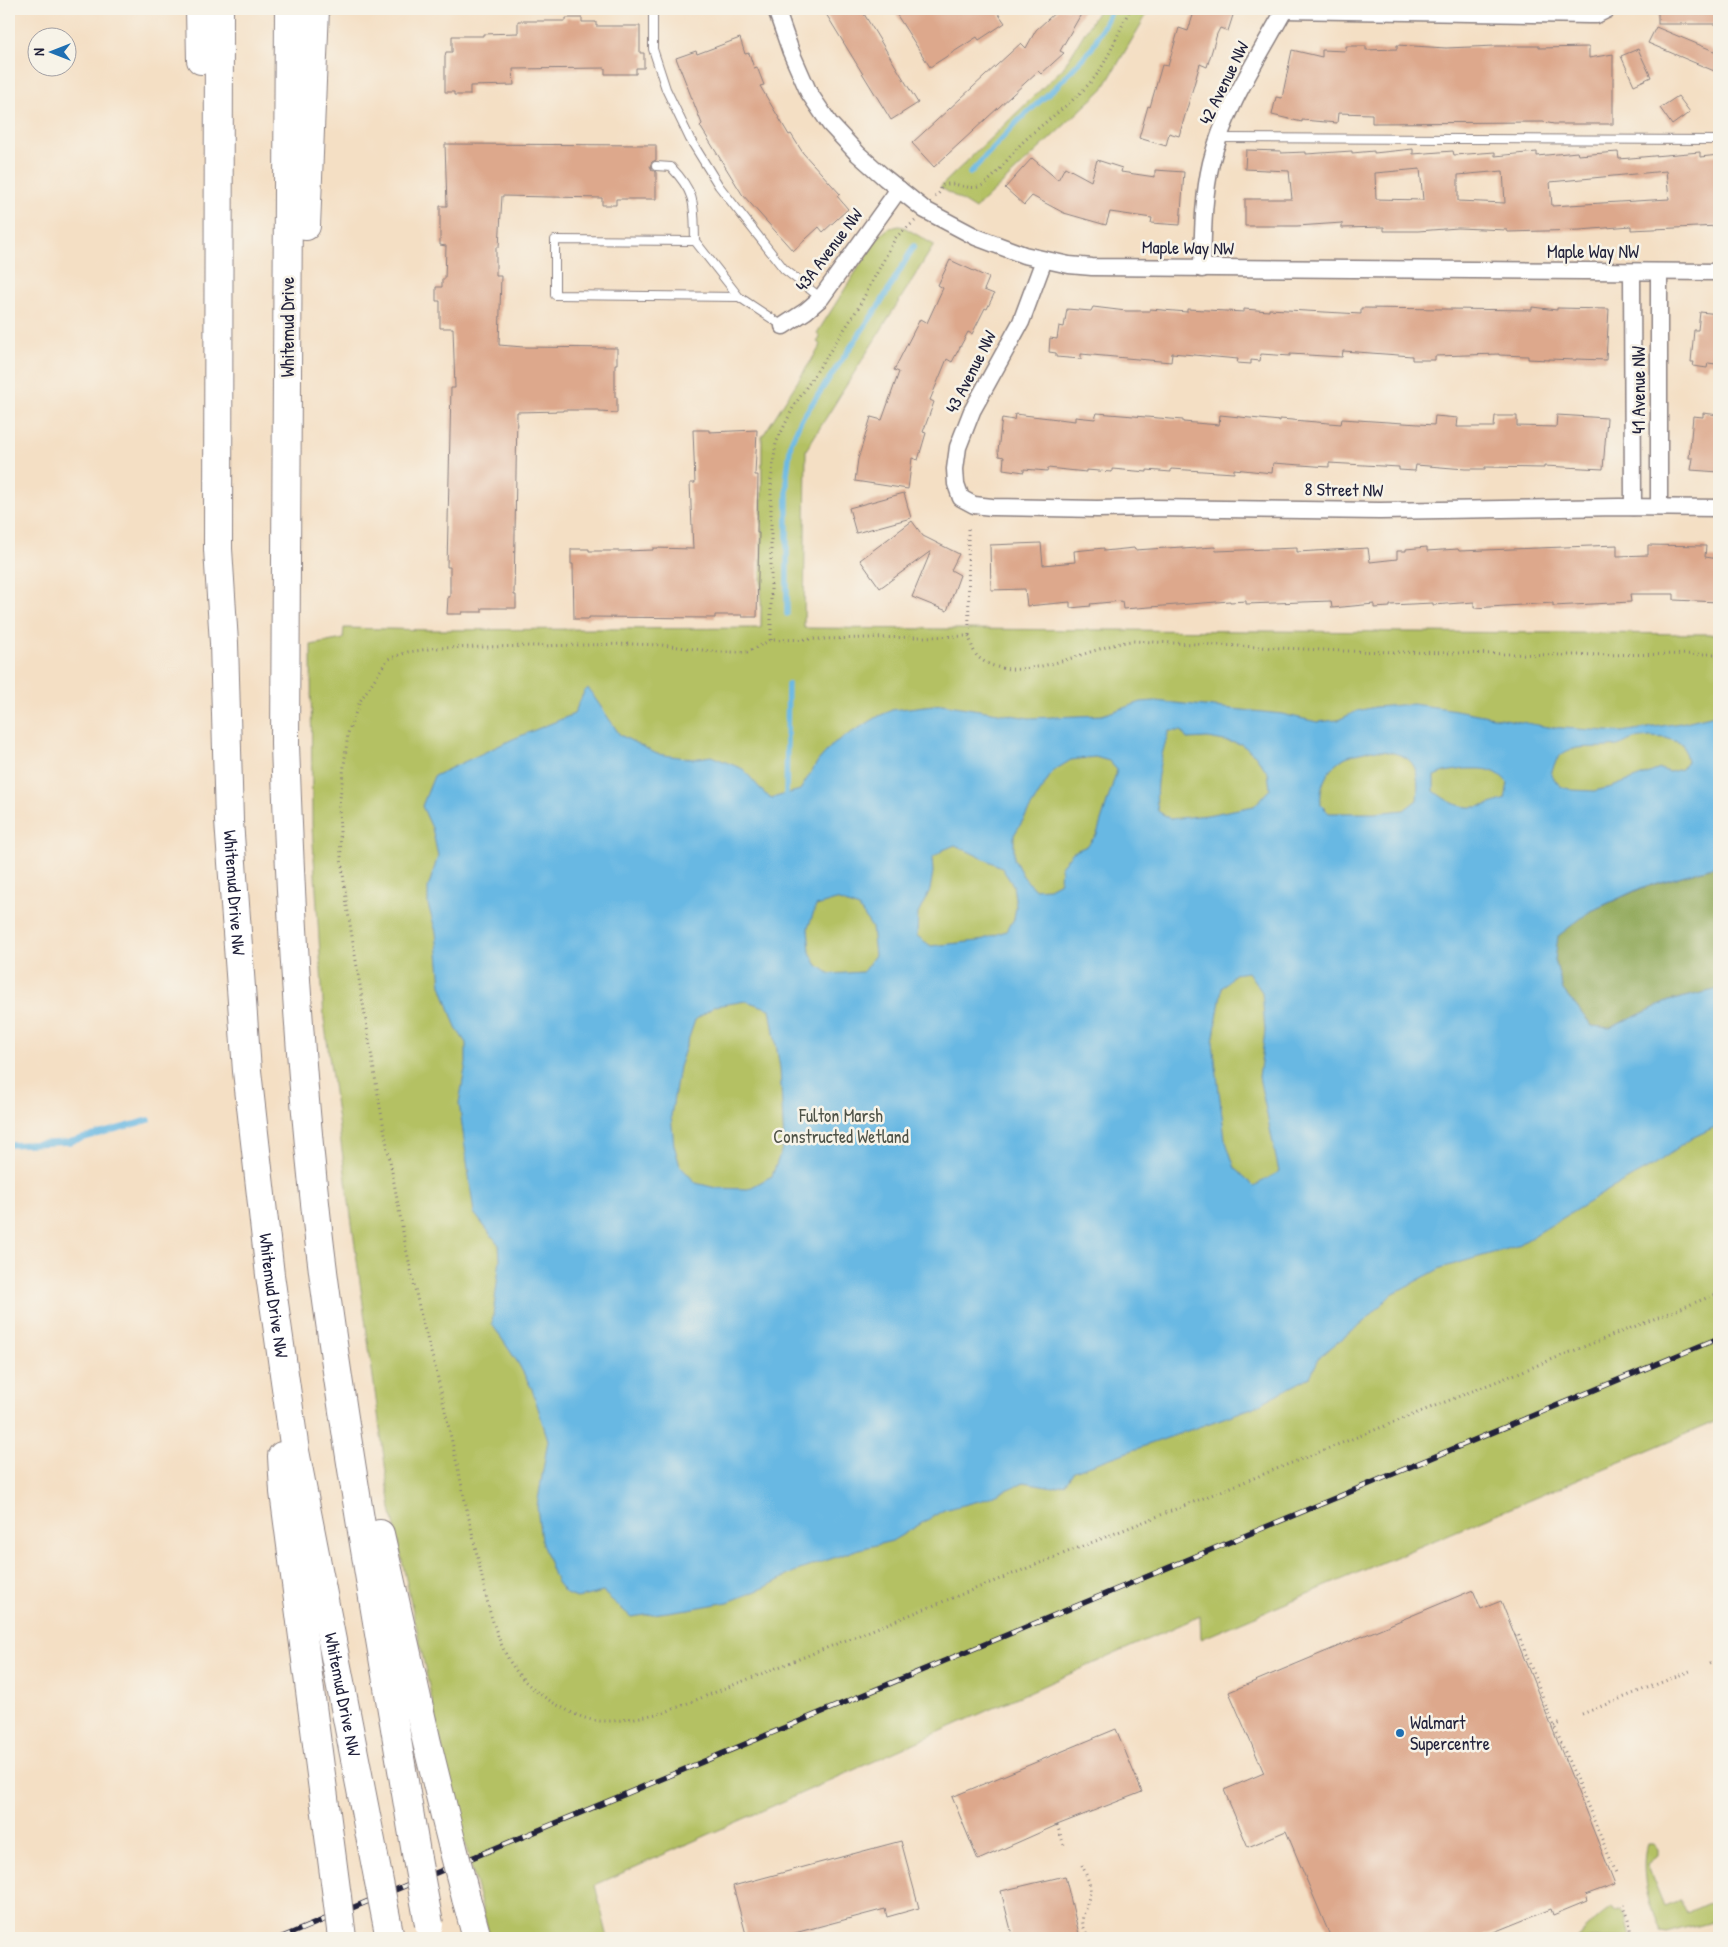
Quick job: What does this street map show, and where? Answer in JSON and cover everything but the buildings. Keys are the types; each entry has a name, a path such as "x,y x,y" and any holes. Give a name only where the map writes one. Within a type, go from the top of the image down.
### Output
{"highway":[{"path":"200,9 204,197 217,368"},
{"path":"217,368 220,9"},
{"name":"Whitemud Drive","path":"289,9 286,762 296,985 302,1068 324,1276"},
{"path":"288,574 315,9"},
{"name":"Whitemud Drive NW","path":"217,368 218,549 224,643 230,821 247,1071 270,1275 295,1451 390,1938"},
{"path":"270,1275 284,1492 342,1938"},
{"path":"324,1276 416,1696 477,1938"},
{"path":"324,1276 347,1442 430,1931"}],"street":[{"name":"Maple Way NW","path":"776,9 791,52 809,94 830,124 858,154 925,210 976,237 1011,251 1044,260 1092,267 1632,273 1719,272"},
{"path":"1285,10 1596,15 1608,9"},
{"name":"42 Avenue NW","path":"1202,268 1206,186 1219,138 1230,110 1285,10"},
{"name":"43A Avenue NW","path":"783,326 806,311 821,298 899,189"},
{"name":"43 Avenue NW","path":"969,503 961,498 956,484 955,469 958,447 972,411 1021,322 1044,260"},
{"name":"41 Avenue NW","path":"1632,273 1633,507"},
{"name":"41 Avenue NW","path":"1659,273 1659,508"},
{"name":"8 Street NW","path":"969,503 992,507 1380,511 1633,507 1719,508"}],"lane":[{"path":"653,9 653,49 666,89 690,139 720,186 778,261 821,298"},
{"path":"1219,138 1719,140"},
{"path":"656,166 671,167 685,181 694,202 695,241 739,297 783,326"},
{"path":"695,241 555,240 555,295 739,297"}],"path":[{"path":"935,198 940,192 940,187 944,184 950,183 970,188 980,186 988,181 1019,145 1079,94 1096,76 1130,9"},
{"path":"771,640 772,480 776,443 794,406 857,310 896,237 915,222"},
{"path":"968,529 969,636 977,656 990,664 1005,668 1049,666 1110,644 1132,642 1355,651 1562,655 1719,654"},
{"path":"969,636 771,640 747,652 719,652 662,644 436,648 408,652 388,659 360,701 348,733 339,807 341,857 347,906 379,1102 406,1248 422,1320 437,1374 493,1624 512,1668 528,1686 548,1701 575,1714 600,1722 663,1714 1719,1293"},
{"path":"1515,1636 1518,1634 1554,1726 1617,1875"},
{"path":"1710,1663 1719,1659"},
{"path":"1582,1714 1690,1671"},
{"path":"1554,1726 1561,1723"},
{"path":"1058,1825 1064,1845"},
{"path":"1082,1865 1090,1885 1090,1891 1083,1911 1082,1926 1090,1938"},
{"path":"1623,1905 1629,1919 1632,1938"}],"green space":[{"path":"1099,9 1150,9 1103,89 975,209 940,187 1063,68"},
{"name":"Fulton Marsh Constructed Wetland","path":"904,227 934,245 806,450 804,628 1719,634 1719,1420 1201,1639 1200,1616 595,1885 608,1938 490,1938 452,1794 391,1509 324,1019 312,826 311,645 343,639 344,628 432,630 761,628 762,437 821,345 817,342 820,338 817,333 878,237 889,228"},
{"path":"1719,865 1719,989 1669,1001 1610,1028 1592,1026 1563,990 1555,960 1557,936 1589,912 1642,888"},
{"path":"1647,1845 1653,1845 1657,1850 1657,1856 1647,1864 1664,1906 1680,1900 1687,1914 1719,1900 1719,1919 1667,1933 1661,1932 1646,1890 1644,1865"},
{"path":"1612,1907 1614,1911 1620,1910 1626,1915 1631,1938 1576,1938 1603,1914"}],"water":[{"name":"Fulton Marsh Constructed Wetland","path":"588,688 620,735 657,754 693,759 711,756 743,769 765,794 772,798 800,790 818,761 834,743 879,716 892,710 942,704 1029,718 1102,715 1141,702 1155,701 1282,714 1317,722 1338,720 1357,711 1375,707 1412,704 1548,727 1621,732 1681,723 1719,714 1719,865 1641,888 1589,912 1558,936 1555,960 1563,990 1592,1026 1610,1028 1669,1001 1719,989 1719,1125 1692,1138 1654,1165 1607,1191 1517,1246 1441,1268 1392,1294 1366,1320 1320,1356 1310,1377 1252,1408 1074,1471 1065,1484 1053,1487 1024,1482 983,1500 944,1510 892,1541 856,1550 794,1572 764,1588 728,1602 631,1617 603,1592 577,1598 566,1594 556,1581 541,1541 537,1506 548,1440 532,1389 518,1363 492,1324 500,1259 499,1245 474,1213 459,1103 466,1063 466,1043 456,1028 441,985 436,932 428,905 428,888 438,856 432,828 422,806 434,776 513,739 574,714 584,692","holes":["1169,731 1181,731 1187,739 1208,738 1241,744 1255,755 1268,773 1270,789 1254,806 1207,815 1170,819 1158,811 1156,791 1163,750","1650,737 1666,738 1683,744 1687,761 1682,769 1670,772 1660,769 1612,787 1594,791 1572,790 1560,786 1551,775 1555,763 1568,750 1586,747 1617,746 1636,739","1371,750 1403,756 1410,761 1417,775 1417,800 1404,810 1375,813 1329,813 1321,805 1321,791 1325,778 1338,762 1350,755","1095,757 1109,761 1117,770 1097,834 1087,846 1073,852 1061,866 1060,882 1049,888 1034,889 1023,876 1014,859 1014,835 1053,771 1071,760","1465,769 1488,770 1498,774 1508,783 1505,799 1477,807 1460,806 1443,798 1434,791 1434,776 1444,772","955,845 1001,867 1013,885 1016,906 1014,919 1006,931 978,941 931,946 917,936 918,914 930,890 933,872 932,858 943,850","836,900 859,908 872,928 875,955 863,972 830,974 816,964 810,952 808,928 816,906","1248,972 1262,992 1265,1031 1259,1077 1279,1172 1254,1186 1235,1168 1225,1139 1213,1043 1222,988 1234,974","746,1001 770,1009 780,1068 784,1143 772,1176 748,1189 716,1188 696,1183 680,1166 674,1145 671,1116 679,1067 695,1020 715,1006"]}],"waterway":[{"path":"970,173 1018,121 1058,85 1092,48 1112,9"},
{"path":"787,614 787,474 791,442 801,420 882,301 914,246"},
{"path":"786,795 788,684"},
{"path":"9,1145 69,1142 149,1120"}],"railway":[{"path":"280,1938 1719,1338"}],"place":[{"name":"Walmart Supercentre","path":"1400,1733"}]}
